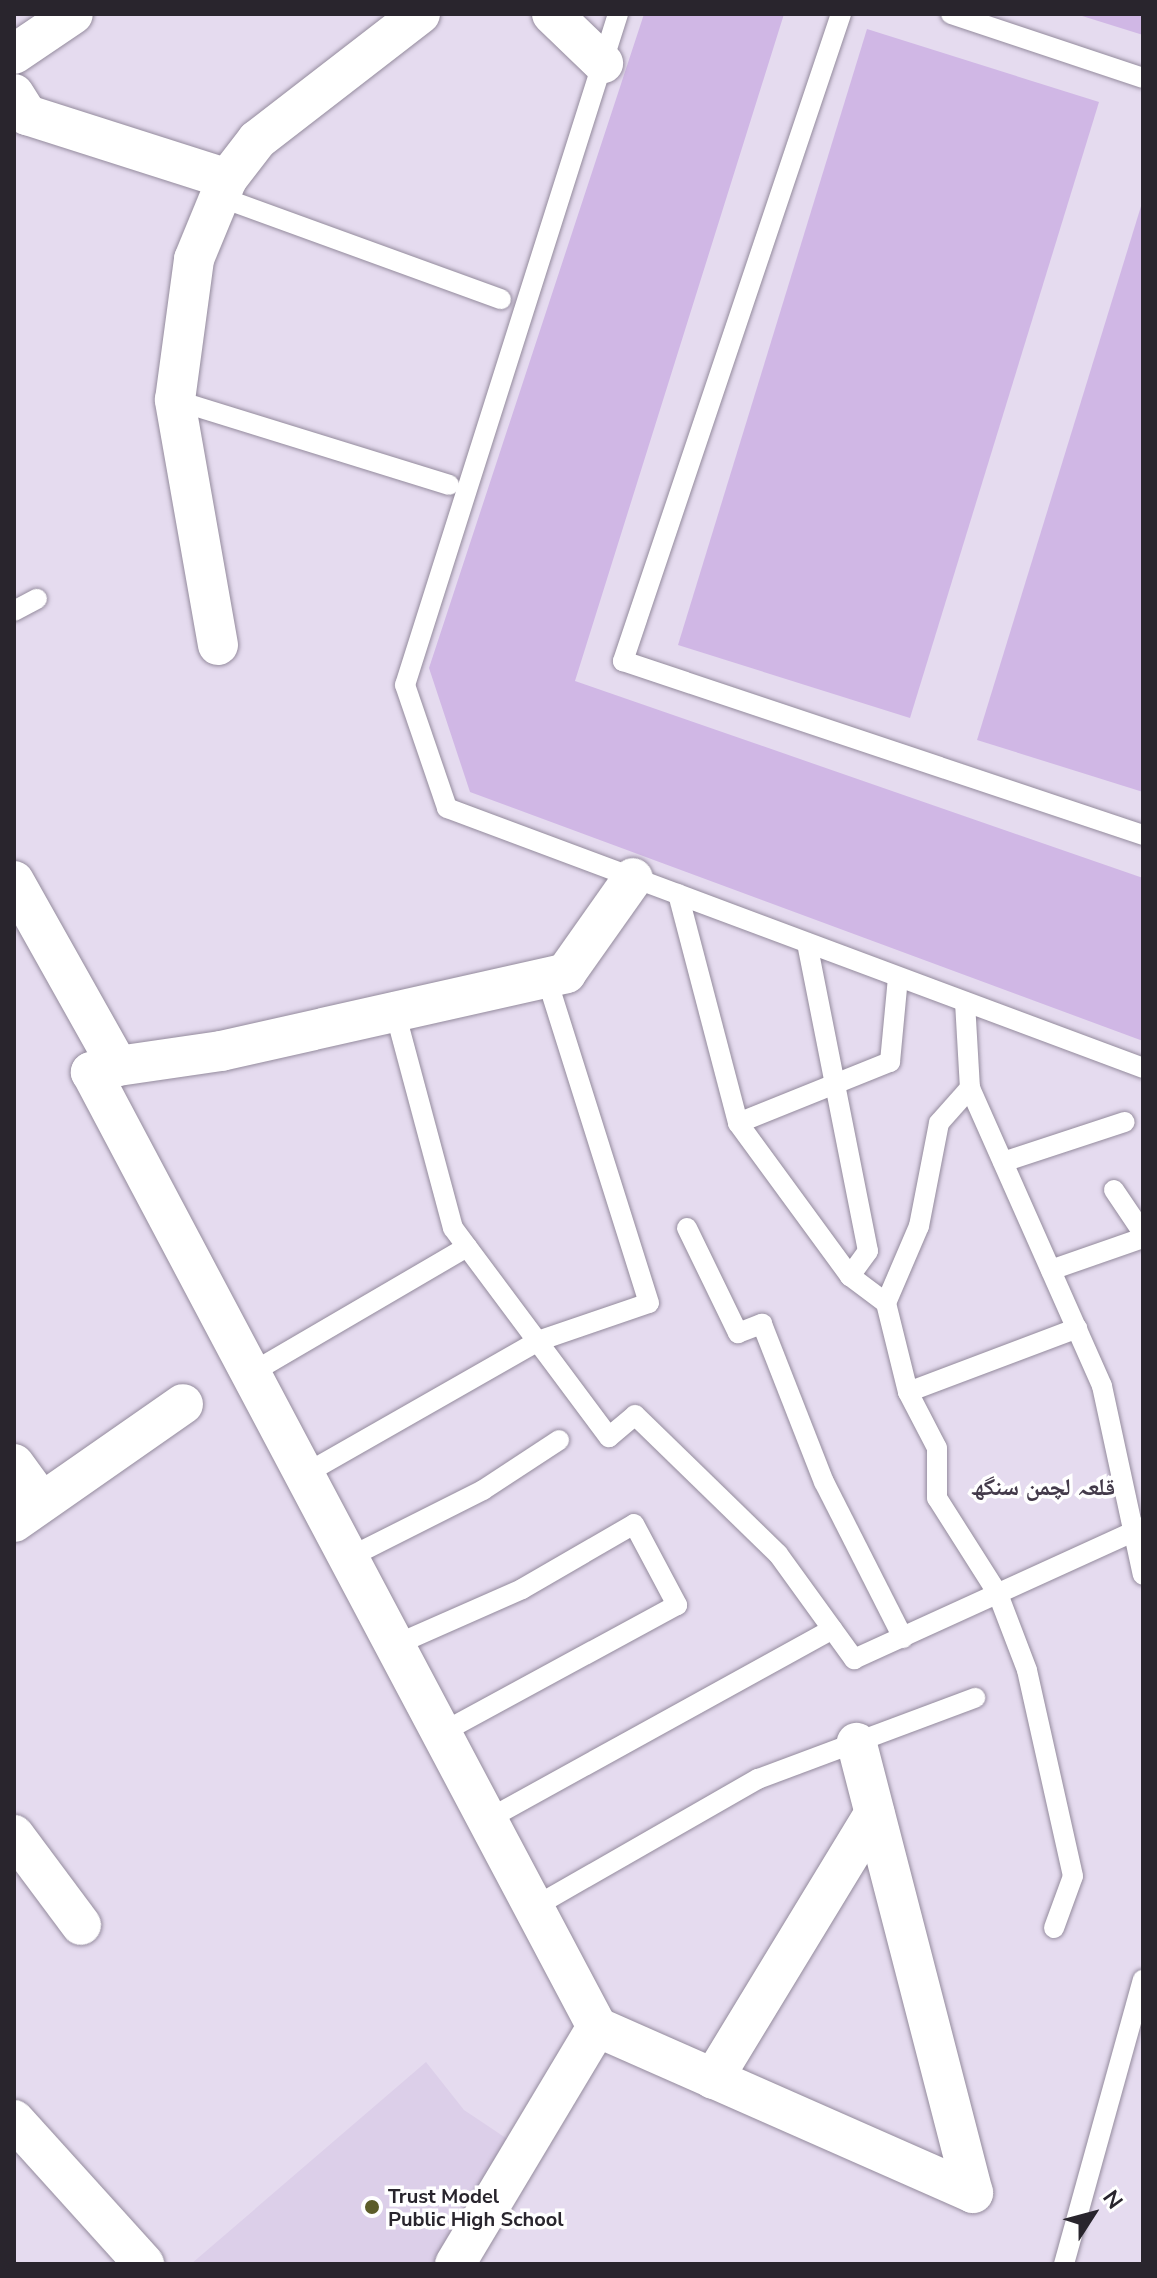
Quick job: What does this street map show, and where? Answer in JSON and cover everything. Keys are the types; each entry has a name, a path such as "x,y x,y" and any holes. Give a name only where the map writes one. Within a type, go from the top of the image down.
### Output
{"street":[{"path":"14,54 73,14"},
{"path":"218,645 175,400 194,259 223,188 257,140 420,14"},
{"path":"552,14 603,63"},
{"path":"14,94 27,115 223,188"},
{"path":"633,878 566,973 394,1008 221,1051 91,1072 253,1372 529,1910 597,2027 973,2193 857,1743"},
{"path":"14,881 118,1066"},
{"path":"14,1464 28,1511 183,1404"},
{"path":"713,2079 875,1813"},
{"path":"14,1835 81,1925"},
{"path":"455,2264 597,2027"},
{"path":"14,2120 144,2264"}],"lane":[{"path":"618,14 405,685 447,808 1143,1068"},
{"path":"841,14 623,661 1143,835"},
{"path":"951,14 1143,78"},
{"path":"223,188 501,299"},
{"path":"175,400 449,485"},
{"path":"14,611 37,599"},
{"path":"678,894 738,1123 850,1276 886,1303"},
{"path":"807,943 832,1085 868,1251 850,1276"},
{"path":"305,1474 538,1341 649,1303 546,977"},
{"path":"738,1123 890,1062 898,977"},
{"path":"965,1002 970,1088 1102,1386 1138,1529 1143,1575"},
{"path":"394,1008 453,1228 609,1437 635,1415 778,1554 854,1659 1138,1529"},
{"path":"970,1088 939,1123 919,1226 886,1303 908,1392 937,1448 937,1498 998,1594 1027,1670 1073,1876 1054,1928"},
{"path":"1003,1162 1125,1122"},
{"path":"1051,1270 1143,1236 1114,1190"},
{"path":"687,1228 738,1333 762,1324 824,1482 903,1638"},
{"path":"253,1372 467,1247"},
{"path":"908,1392 1077,1328"},
{"path":"348,1558 483,1490 559,1440"},
{"path":"393,1646 522,1589 634,1524 677,1605 438,1735"},
{"path":"483,1822 832,1629"},
{"path":"529,1910 758,1779 975,1698"},
{"path":"1064,2264 1143,1980"}],"shaded area":[{"name":"Trust Model Public High School","path":"426,2062 464,2110 524,2150 451,2264 191,2264"}],"building":[{"path":"644,14 784,14 575,681 1143,878 1143,1041 470,792 429,668"},
{"path":"1143,14 1143,35 1079,15"},
{"path":"867,29 1099,102 910,718 678,645"},
{"path":"1143,203 1143,792 977,740"}],"place":[{"name":"Trust Model Public High School","path":"372,2207"}],"district":[{"name":"قلعہ لچمن سنگھ","path":"1043,1488"}]}
